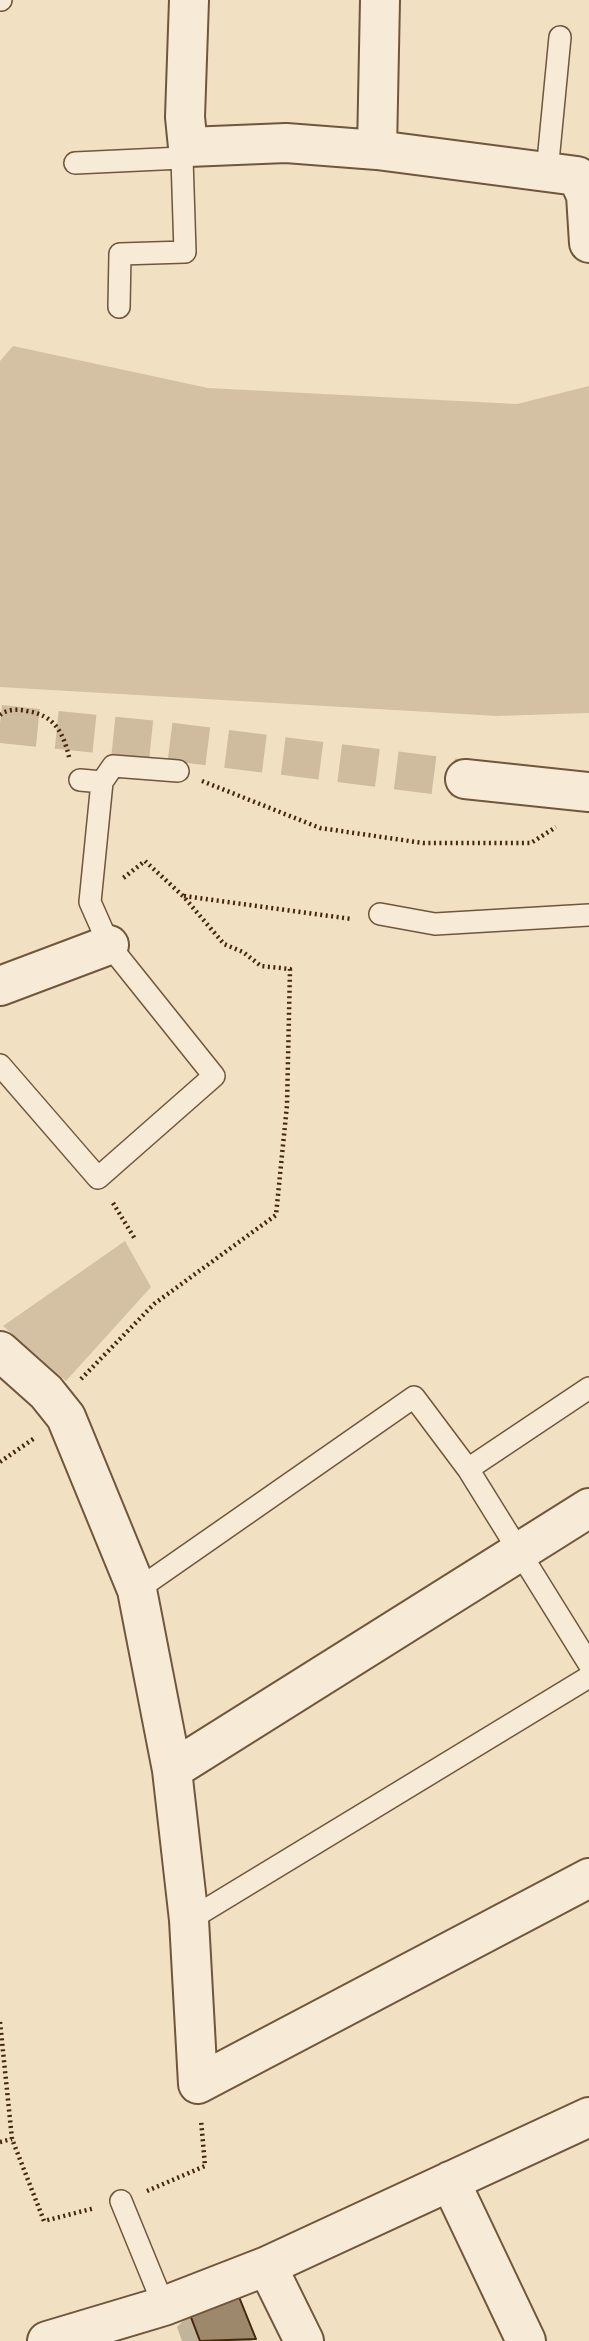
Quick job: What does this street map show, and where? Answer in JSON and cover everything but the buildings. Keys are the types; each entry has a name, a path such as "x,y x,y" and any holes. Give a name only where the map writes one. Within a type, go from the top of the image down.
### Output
{"street":[{"path":"189,0 185,152 286,143 377,150 577,176 586,195 589,243"},
{"path":"377,150 380,0"},
{"path":"465,779 589,792"},
{"path":"0,986 109,945"},
{"path":"0,1351 46,1392 66,1417 136,1590 172,1770 189,1920 198,2084 589,1878"},
{"path":"172,1770 589,1508"},
{"path":"47,2341 164,2306 267,2266 589,2117"},
{"path":"450,2182 526,2341"},
{"path":"267,2266 304,2341"}],"lane":[{"path":"547,172 559,37"},
{"path":"75,163 185,152 185,252 120,254 119,307"},
{"path":"0,1065 98,1178 214,1076 109,945 90,902 102,782 113,766 178,771"},
{"path":"75,772 102,782"},
{"path":"380,914 435,924 589,915"},
{"path":"468,1469 589,1388"},
{"path":"136,1590 414,1397 468,1469 589,1664"},
{"path":"189,1920 589,1677"},
{"path":"121,2202 164,2306"}],"path":[{"path":"0,715 20,709 41,713 55,722 65,740 75,772"},
{"path":"178,771 320,828 332,830 422,843 531,843 556,827"},
{"path":"56,1405 154,1304 276,1215 287,1105 290,969 261,966 243,952 224,944 183,895 145,861 90,902"},
{"path":"183,895 356,919 380,914"},
{"path":"98,1178 135,1239"},
{"path":"0,2022 12,2139 44,2221 121,2202 205,2166 198,2084"},
{"path":"0,2142 12,2139"}],"shaded area":[{"path":"13,346 208,388 517,404 589,386 589,713 497,716 0,687 0,361"},
{"path":"125,1241 151,1287 66,1381 3,1326"}],"tunnel":[{"path":"0,724 157,740 465,779"}]}
